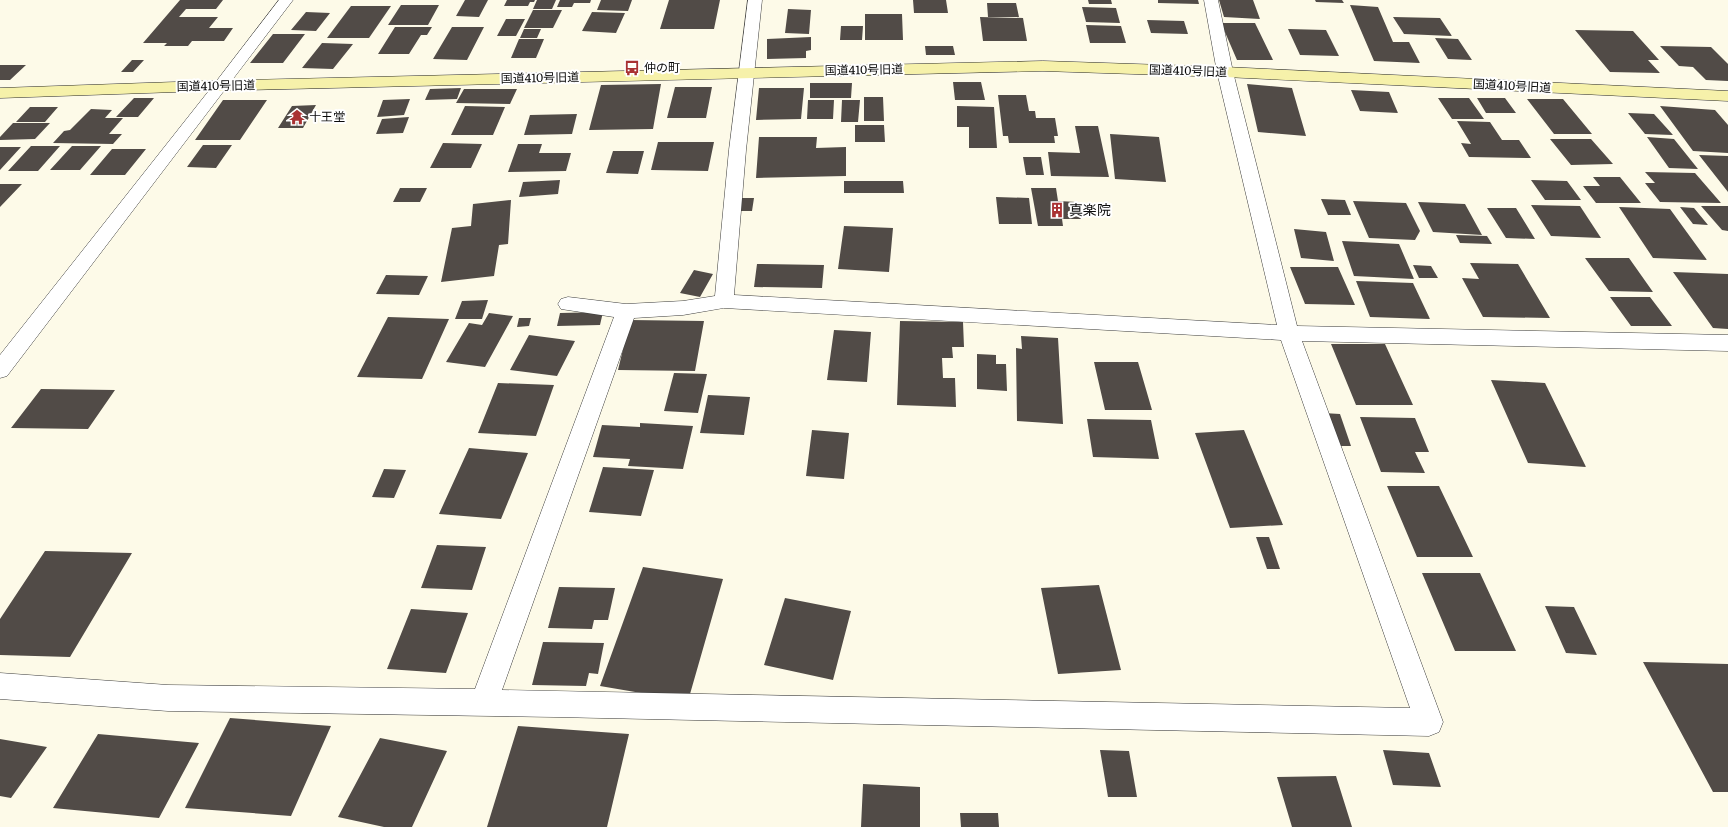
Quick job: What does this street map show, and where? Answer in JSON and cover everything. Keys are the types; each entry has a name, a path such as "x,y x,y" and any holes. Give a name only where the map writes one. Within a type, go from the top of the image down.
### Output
{"street":[{"path":"0,370 286,0"},
{"path":"724,301 733,188 745,73 755,0"},
{"path":"0,686 168,698 1429,722 1289,333 1225,72 1211,0"},
{"name":"国道410号旧道","path":"0,93 221,86 1035,66 1225,72 1728,96"},
{"path":"568,304 626,311 683,308 724,301 1289,333 1728,342"},
{"path":"482,704 626,311"}],"building":[{"path":"180,0 223,0 216,9 186,9 179,17 218,17 209,28 233,28 224,41 192,41 188,46 164,46 167,43 143,43"},
{"path":"465,0 488,0 479,17 456,16"},
{"path":"507,0 535,0 534,2 530,2 528,6 504,6"},
{"path":"537,0 556,0 552,9 533,9"},
{"path":"560,0 591,0 590,3 574,3 572,7 557,7"},
{"path":"601,0 632,0 628,11 597,10"},
{"path":"669,0 720,0 714,29 660,29"},
{"path":"913,0 946,0 948,13 914,13"},
{"path":"1088,0 1111,0 1112,4 1089,4"},
{"path":"1158,0 1198,0 1199,4 1158,3"},
{"path":"1219,0 1253,0 1260,19 1224,17"},
{"path":"1315,0 1342,0 1344,3 1316,2"},
{"path":"987,3 1016,3 1019,17 988,17"},
{"path":"401,5 439,5 428,25 388,25"},
{"path":"1350,5 1378,7 1393,42 1409,42 1420,63 1374,61"},
{"path":"351,6 391,6 369,38 327,38"},
{"path":"1082,7 1116,8 1120,23 1086,22"},
{"path":"788,9 811,10 809,34 785,33"},
{"path":"533,10 562,10 553,28 524,28"},
{"path":"306,12 330,13 316,31 291,30"},
{"path":"592,12 625,13 616,33 582,31"},
{"path":"865,14 902,14 903,40 865,40"},
{"path":"980,17 1023,18 1027,41 983,41"},
{"path":"1393,17 1440,18 1452,36 1404,34"},
{"path":"506,19 525,19 516,36 497,36"},
{"path":"1147,20 1184,21 1188,34 1151,33"},
{"path":"1221,23 1255,23 1273,60 1237,60"},
{"path":"1086,25 1121,26 1126,43 1090,43"},
{"path":"841,26 863,26 862,40 840,40"},
{"path":"395,27 432,27 427,35 421,35 409,54 378,54"},
{"path":"452,27 484,27 467,60 433,59"},
{"path":"524,29 541,29 537,38 520,38"},
{"path":"1288,29 1326,30 1339,56 1300,55"},
{"path":"1575,30 1633,31 1659,60 1648,60 1660,73 1610,72"},
{"path":"273,34 305,34 283,63 250,63"},
{"path":"811,37 811,50 806,51 806,58 767,59 767,39"},
{"path":"1435,38 1458,39 1472,60 1448,59"},
{"path":"519,39 544,39 536,58 511,58"},
{"path":"322,43 353,44 333,69 302,68"},
{"path":"925,46 953,46 955,55 926,55"},
{"path":"1660,46 1711,47 1728,64 1728,81 1706,80 1693,67 1679,66"},
{"path":"132,60 144,60 133,72 121,72"},
{"path":"0,65 26,65 10,80 0,80"},
{"path":"953,82 981,82 985,100 955,100"},
{"path":"810,83 852,83 851,98 810,98"},
{"path":"661,84 653,129 589,130 601,85"},
{"path":"1247,84 1292,88 1306,136 1258,132"},
{"path":"675,87 712,87 706,118 667,118"},
{"path":"461,88 457,99 425,100 430,89"},
{"path":"759,88 804,88 801,119 756,120"},
{"path":"464,89 517,89 510,104 456,103"},
{"path":"1351,90 1389,92 1398,113 1360,111"},
{"path":"998,95 1026,95 1029,111 1035,111 1036,118 1055,118 1058,136 1054,136 1055,143 1009,143 1008,136 1003,136"},
{"path":"864,97 883,97 884,121 864,121"},
{"path":"134,98 154,98 138,117 116,117"},
{"path":"1438,98 1469,98 1484,119 1452,119"},
{"path":"1477,98 1505,98 1516,113 1486,113"},
{"path":"410,99 404,115 377,117 383,100"},
{"path":"1527,99 1563,99 1592,134 1554,134"},
{"path":"223,100 267,100 240,140 195,140"},
{"path":"808,100 834,100 833,119 807,119"},
{"path":"842,100 860,100 858,122 841,122"},
{"name":"十王堂","path":"316,105 303,128 278,128 292,106"},
{"path":"465,106 505,107 493,135 451,135"},
{"path":"957,106 994,107 997,148 969,148 969,127 957,127"},
{"path":"1660,106 1715,110 1728,125 1728,153 1693,151"},
{"path":"30,107 58,107 45,122 16,122"},
{"path":"91,109 112,110 105,118 123,118 109,134 122,134 113,144 53,143 64,131 70,130"},
{"path":"1628,113 1654,114 1673,135 1645,134"},
{"path":"577,114 572,134 524,135 530,115"},
{"path":"409,117 403,133 376,134 382,119"},
{"path":"1457,121 1490,122 1502,140 1519,140 1531,158 1469,157 1461,143 1471,144"},
{"path":"13,123 50,123 35,139 0,140 0,137"},
{"path":"855,125 884,125 885,142 855,142"},
{"path":"1075,126 1098,126 1109,177 1051,176 1048,152 1080,153"},
{"path":"1110,134 1159,137 1166,182 1115,179"},
{"path":"759,137 817,137 816,148 846,147 846,176 756,178"},
{"path":"1647,137 1674,139 1698,169 1669,168"},
{"path":"1550,139 1591,139 1613,164 1571,165"},
{"path":"658,142 714,142 708,171 651,170"},
{"path":"443,143 482,144 471,168 430,168"},
{"path":"518,144 542,144 539,153 571,153 566,171 508,172"},
{"path":"203,145 232,145 216,168 187,167"},
{"path":"31,146 60,146 38,171 8,171"},
{"path":"72,146 101,146 80,170 50,170"},
{"path":"0,147 21,147 0,170"},
{"path":"112,149 146,149 125,175 90,175"},
{"path":"613,151 644,151 638,174 606,173"},
{"path":"1699,155 1728,156 1728,192"},
{"path":"1023,157 1041,157 1044,175 1026,175"},
{"path":"1645,172 1695,173 1721,203 1660,202 1645,183 1655,183"},
{"path":"1593,177 1620,177 1641,203 1596,203 1583,186 1600,186"},
{"path":"560,180 558,194 519,197 523,182"},
{"path":"1531,180 1567,181 1581,200 1545,200"},
{"path":"844,181 903,181 904,193 844,193"},
{"path":"0,184 22,184 0,207"},
{"path":"400,188 427,188 420,202 393,202"},
{"name":"真楽院","path":"1031,188 1056,188 1058,201 1077,202 1081,219 1062,219 1063,226 1038,226"},
{"name":"真楽院","path":"996,197 1029,198 1032,224 999,224"},
{"path":"739,198 754,198 752,211 737,211"},
{"path":"1321,199 1345,200 1351,215 1328,215"},
{"path":"511,200 508,244 499,245 494,276 441,282 452,228 471,226 473,204"},
{"path":"1353,201 1406,203 1420,231 1415,240 1369,238"},
{"path":"1418,202 1465,204 1482,235 1433,232"},
{"path":"1531,205 1580,206 1601,238 1551,236"},
{"path":"1701,206 1728,206 1728,231 1722,230"},
{"path":"1619,207 1670,209 1707,260 1653,258"},
{"path":"1680,207 1694,208 1708,225 1693,224"},
{"path":"1487,208 1516,208 1535,239 1506,238"},
{"path":"844,226 893,228 889,272 838,269"},
{"path":"1294,229 1326,232 1334,261 1301,258"},
{"path":"1456,235 1487,236 1492,244 1460,243"},
{"path":"1342,241 1399,244 1414,279 1354,276"},
{"path":"1585,258 1629,258 1653,292 1609,291"},
{"path":"1470,263 1518,264 1550,318 1483,317 1462,278 1479,279"},
{"path":"757,264 824,265 822,288 754,287"},
{"path":"1413,265 1431,266 1438,278 1419,278"},
{"path":"1290,267 1338,267 1355,305 1305,304"},
{"path":"694,270 713,274 700,297 680,293"},
{"path":"1673,272 1728,274 1728,329 1713,328"},
{"path":"386,275 428,276 419,295 376,294"},
{"path":"1356,281 1413,283 1430,319 1370,317"},
{"path":"1610,297 1650,297 1672,326 1631,326"},
{"path":"488,300 482,319 455,319 462,301"},
{"path":"603,312 600,325 557,326 560,313"},
{"path":"489,313 513,316 485,367 446,362 469,323 482,325"},
{"path":"388,317 449,319 422,379 357,377"},
{"path":"519,318 531,318 529,326 517,327"},
{"path":"630,320 704,321 695,371 618,370"},
{"path":"900,321 963,322 964,347 952,347 953,358 942,358 943,378 955,378 956,407 897,405"},
{"path":"834,330 871,332 867,382 827,380"},
{"path":"529,335 575,341 557,376 510,370"},
{"path":"1021,336 1058,338 1063,424 1017,421 1016,348 1022,349"},
{"path":"1331,344 1385,344 1413,405 1356,405"},
{"path":"977,354 996,355 996,364 1006,364 1007,391 977,389"},
{"path":"1094,362 1138,362 1152,410 1105,410"},
{"path":"674,373 707,374 698,413 664,411"},
{"path":"1491,380 1545,383 1586,467 1528,463"},
{"path":"498,383 554,385 536,436 478,433"},
{"path":"41,389 115,390 88,429 11,428"},
{"path":"708,395 750,397 744,435 700,433"},
{"path":"1323,413 1340,414 1351,446 1334,446"},
{"path":"1360,417 1415,418 1429,452 1415,452 1425,473 1381,472"},
{"path":"1087,419 1151,420 1159,459 1093,457"},
{"path":"640,423 693,426 683,469 628,466 630,459 593,457 602,425 640,427"},
{"path":"812,430 849,433 844,479 806,476"},
{"path":"1244,430 1283,525 1230,528 1195,433"},
{"path":"469,448 528,453 501,519 439,514"},
{"path":"603,467 654,470 641,516 589,512"},
{"path":"384,469 406,470 394,498 372,497"},
{"path":"1387,486 1439,486 1473,557 1417,557"},
{"path":"1256,537 1269,537 1280,569 1267,569"},
{"path":"437,545 486,547 472,590 421,588"},
{"path":"45,551 132,553 70,657 0,655 0,619"},
{"path":"643,567 723,579 688,701 600,686"},
{"path":"1422,573 1480,573 1516,651 1455,651"},
{"path":"1099,585 1121,670 1058,674 1041,588"},
{"path":"559,587 615,588 608,620 594,620 592,629 548,628"},
{"path":"785,598 851,611 833,680 764,665"},
{"path":"1545,606 1574,607 1597,655 1566,653"},
{"path":"411,609 468,613 446,673 387,669"},
{"path":"543,642 604,643 598,674 589,673 586,686 532,685"},
{"path":"1643,662 1728,664 1728,792 1713,792"},
{"path":"230,718 331,726 291,816 185,808"},
{"path":"518,726 629,734 607,827 487,827"},
{"path":"98,734 199,743 159,818 53,808"},
{"path":"380,738 447,751 412,827 384,827 338,817"},
{"path":"0,739 47,747 11,798 0,796"},
{"path":"1100,750 1129,751 1137,797 1108,797"},
{"path":"1383,750 1429,753 1441,787 1393,785"},
{"path":"1336,776 1352,827 1292,827 1277,777"},
{"path":"863,784 920,787 920,827 861,827"},
{"path":"960,813 998,813 999,827 961,827"}],"place":[{"name":"仲の町","path":"632,68"},
{"name":"十王堂","path":"297,117"},
{"name":"真楽院","path":"1057,210"}]}
